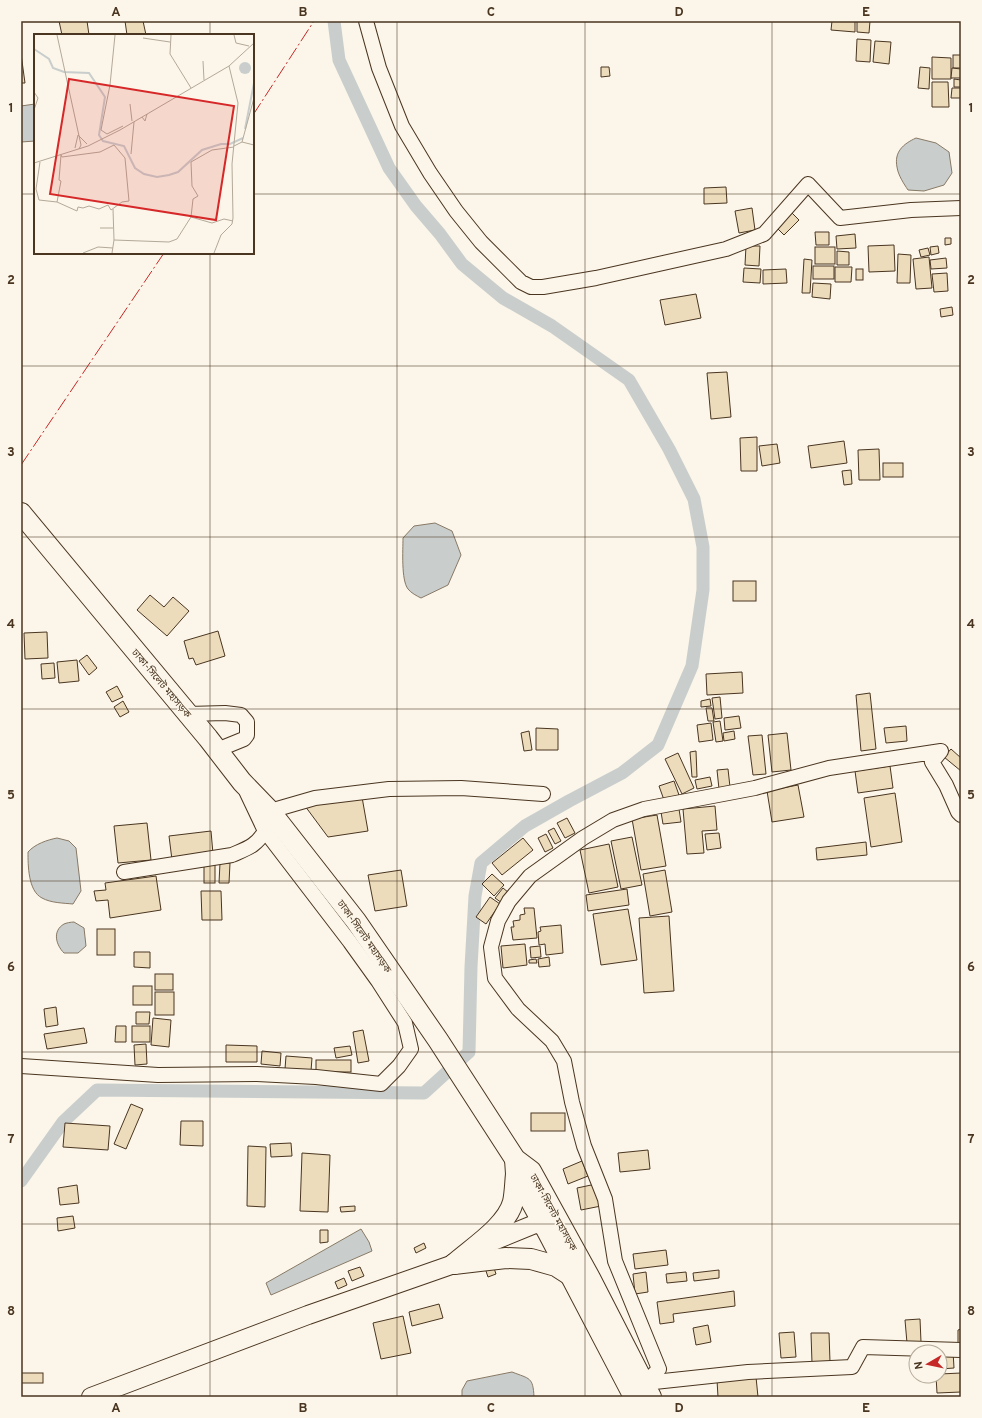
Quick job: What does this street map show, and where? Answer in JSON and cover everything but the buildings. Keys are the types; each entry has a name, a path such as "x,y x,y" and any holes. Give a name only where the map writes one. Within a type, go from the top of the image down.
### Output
{"highway":[{"name":"ঢাকা-সিলেট মহাসড়ক","path":"21,514 188,714 242,782 270,811 356,921 430,1029 500,1136 516,1166 548,1216 568,1236 643,1392"},
{"path":"454,1264 491,1233 505,1219 513,1203 516,1166"},
{"path":"548,1216 570,1275 643,1392"},
{"path":"454,1264 506,1258 531,1259 556,1266 570,1275"}],"main road":[{"path":"91,1397 308,1315 454,1264 475,1254 486,1244 535,1224 548,1216"}],"street":[{"path":"366,21 379,68 402,126 430,173 456,211 481,242 521,282 531,287 543,287 596,278 726,249 764,234 808,184 840,218 911,210 961,208"},
{"path":"188,714 225,713 240,716 247,722 247,735 244,739 217,750"},
{"path":"643,1392 659,1369 615,1261 605,1199 584,1146 572,1102 564,1061 552,1041 518,1009 495,978 491,947 498,921 509,901 530,876 583,838 613,820 644,809 755,788 829,768 941,750 932,762 946,785 958,812 961,815"},
{"path":"21,1066 158,1075 257,1074 316,1077 381,1084 400,1066 412,1049 405,1023 378,981 350,942 265,831 242,782"},
{"path":"270,811 315,798 389,789 461,788 543,794"},
{"path":"124,872 232,855 259,842 265,831"},
{"path":"643,1392 748,1372 852,1367 863,1347 961,1350"}],"shaded area":[{"path":"34,104 34,141 21,142 21,106"},
{"path":"916,138 936,143 949,152 952,173 944,185 924,191 908,190 903,182 896,162 898,153 903,146"},
{"path":"435,523 452,531 461,555 448,585 421,598 408,589 404,579 403,538 414,526"},
{"path":"57,838 69,841 76,848 81,891 73,904 46,900 37,895 31,884 28,852 41,843"},
{"path":"74,922 84,928 86,946 78,953 64,953 57,942 56,938 58,930 64,924"},
{"path":"361,1229 369,1242 372,1251 271,1295 266,1283"},
{"path":"512,1372 527,1378 531,1382 534,1397 462,1397 462,1390 467,1381"}],"waterway":[{"path":"21,1181 63,1122 97,1090 424,1093 469,1052 471,967 475,896 481,863 525,826 622,773 658,745 692,666 703,590 703,547 694,499 669,449 629,380 552,326 503,298 462,264 440,234 416,206 389,168 339,60 334,21"}],"power":[{"path":"254,113 314,21"},
{"path":"21,465 163,254"}]}
